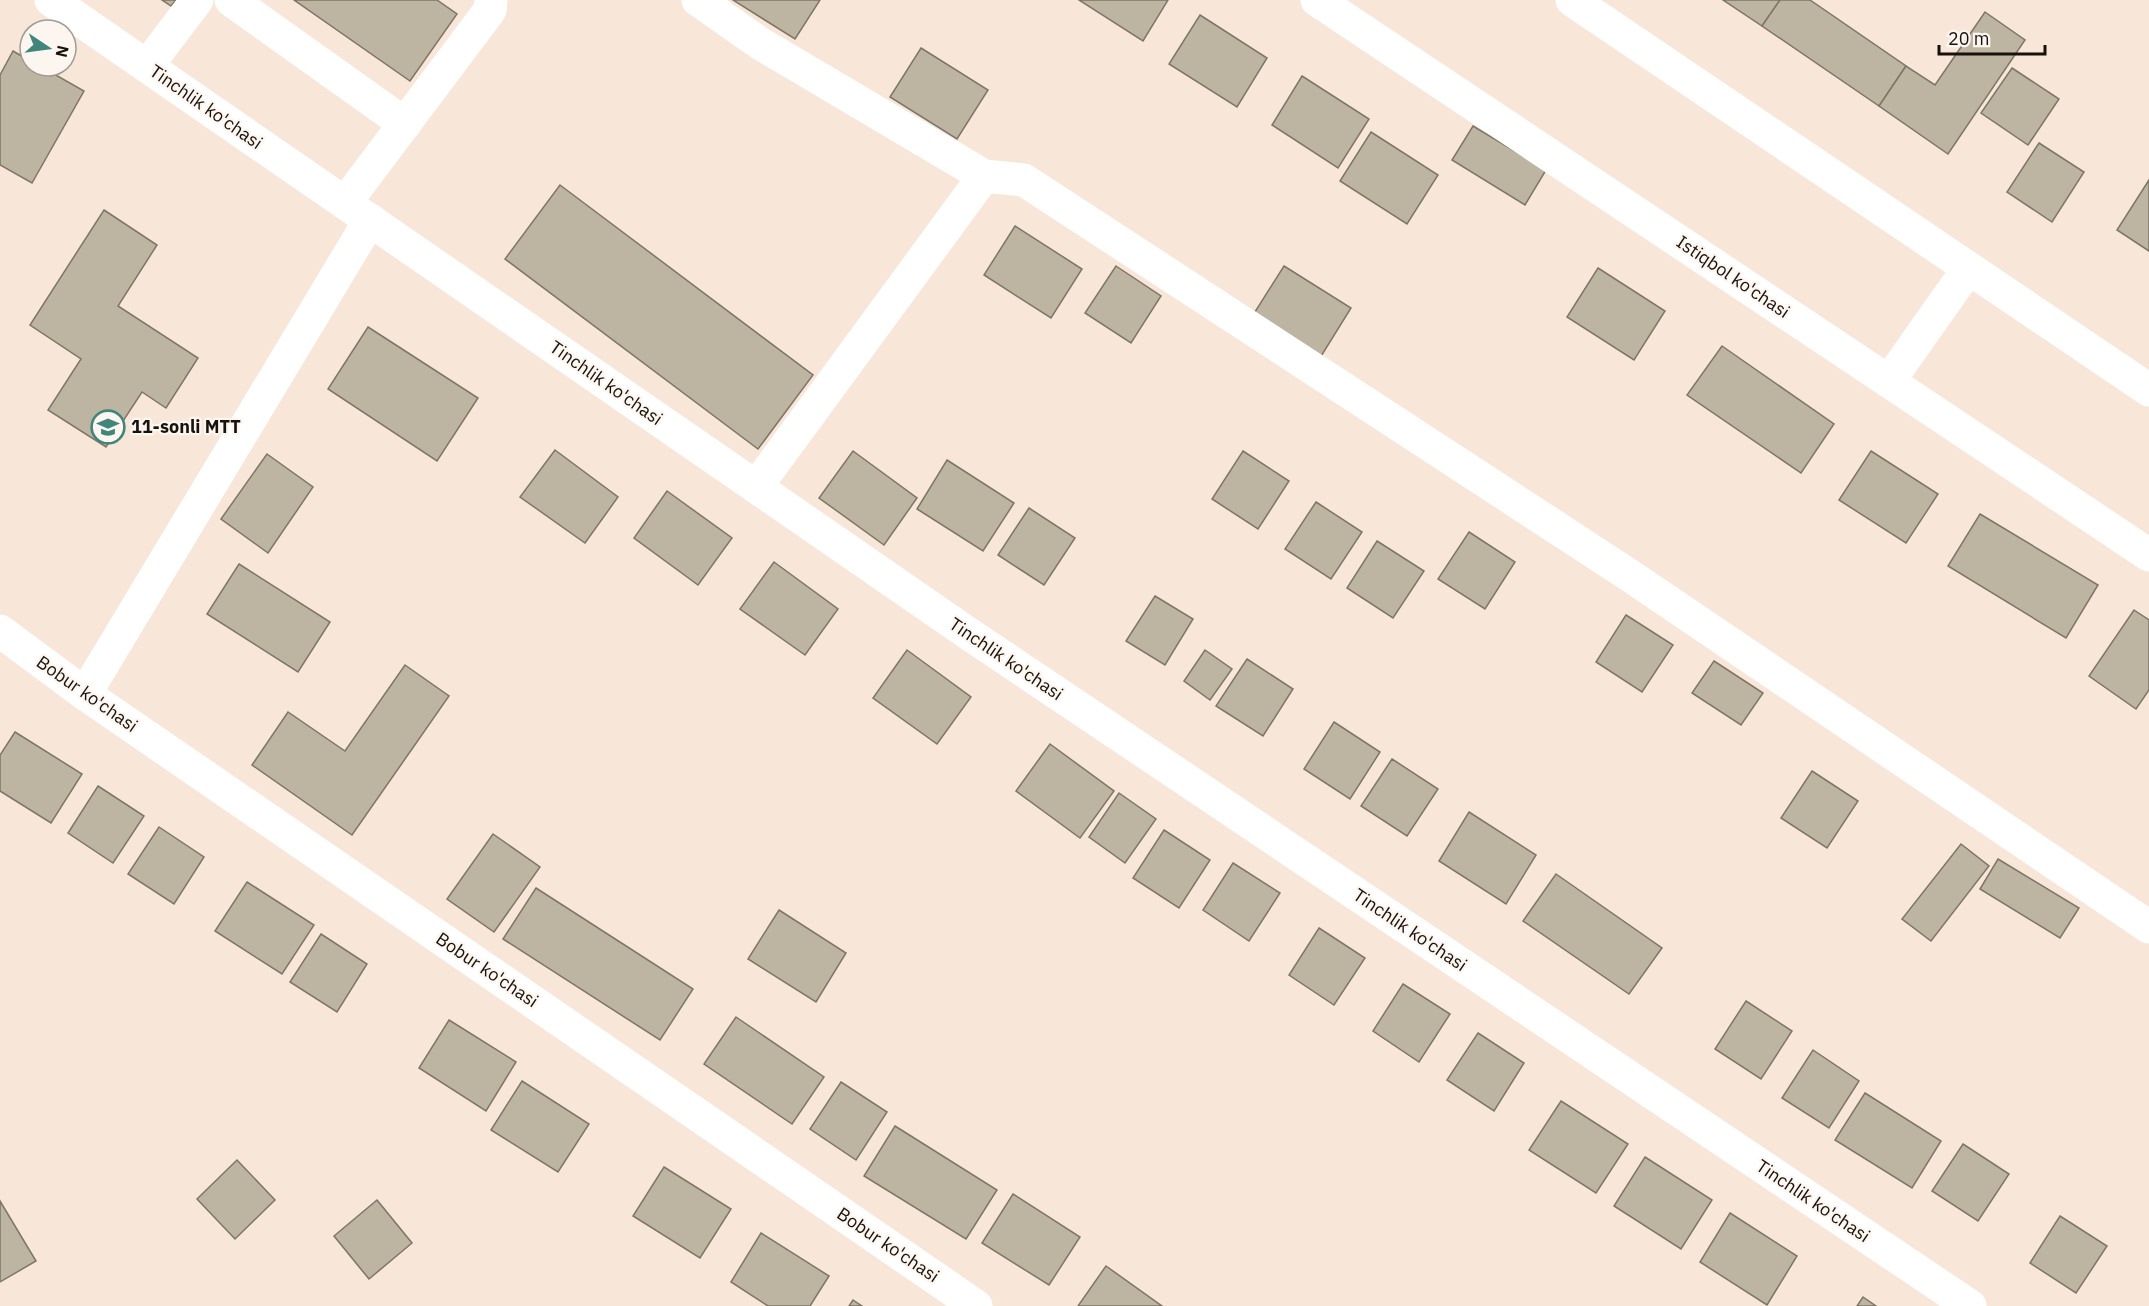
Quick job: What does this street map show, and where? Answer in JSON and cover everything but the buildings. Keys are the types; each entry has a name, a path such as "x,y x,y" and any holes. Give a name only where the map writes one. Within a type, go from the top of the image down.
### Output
{"street":[{"name":"Tinchlik ko'chasi","path":"51,0 969,634 1970,1306"},
{"path":"147,66 197,0"},
{"path":"231,0 405,124"},
{"path":"85,694 358,212 405,124 490,10 491,0"},
{"path":"698,0 760,44 984,176 1024,180 1629,575 2149,927"},
{"name":"Istiqbol ko'chasi","path":"1317,0 2149,555"},
{"path":"1572,0 2149,390"},
{"path":"756,487 984,176"},
{"path":"1889,381 1968,269"},
{"name":"Bobur ko'chasi","path":"0,631 85,694 976,1306"}],"place":[{"name":"11-sonli MTT","path":"108,427"}]}
